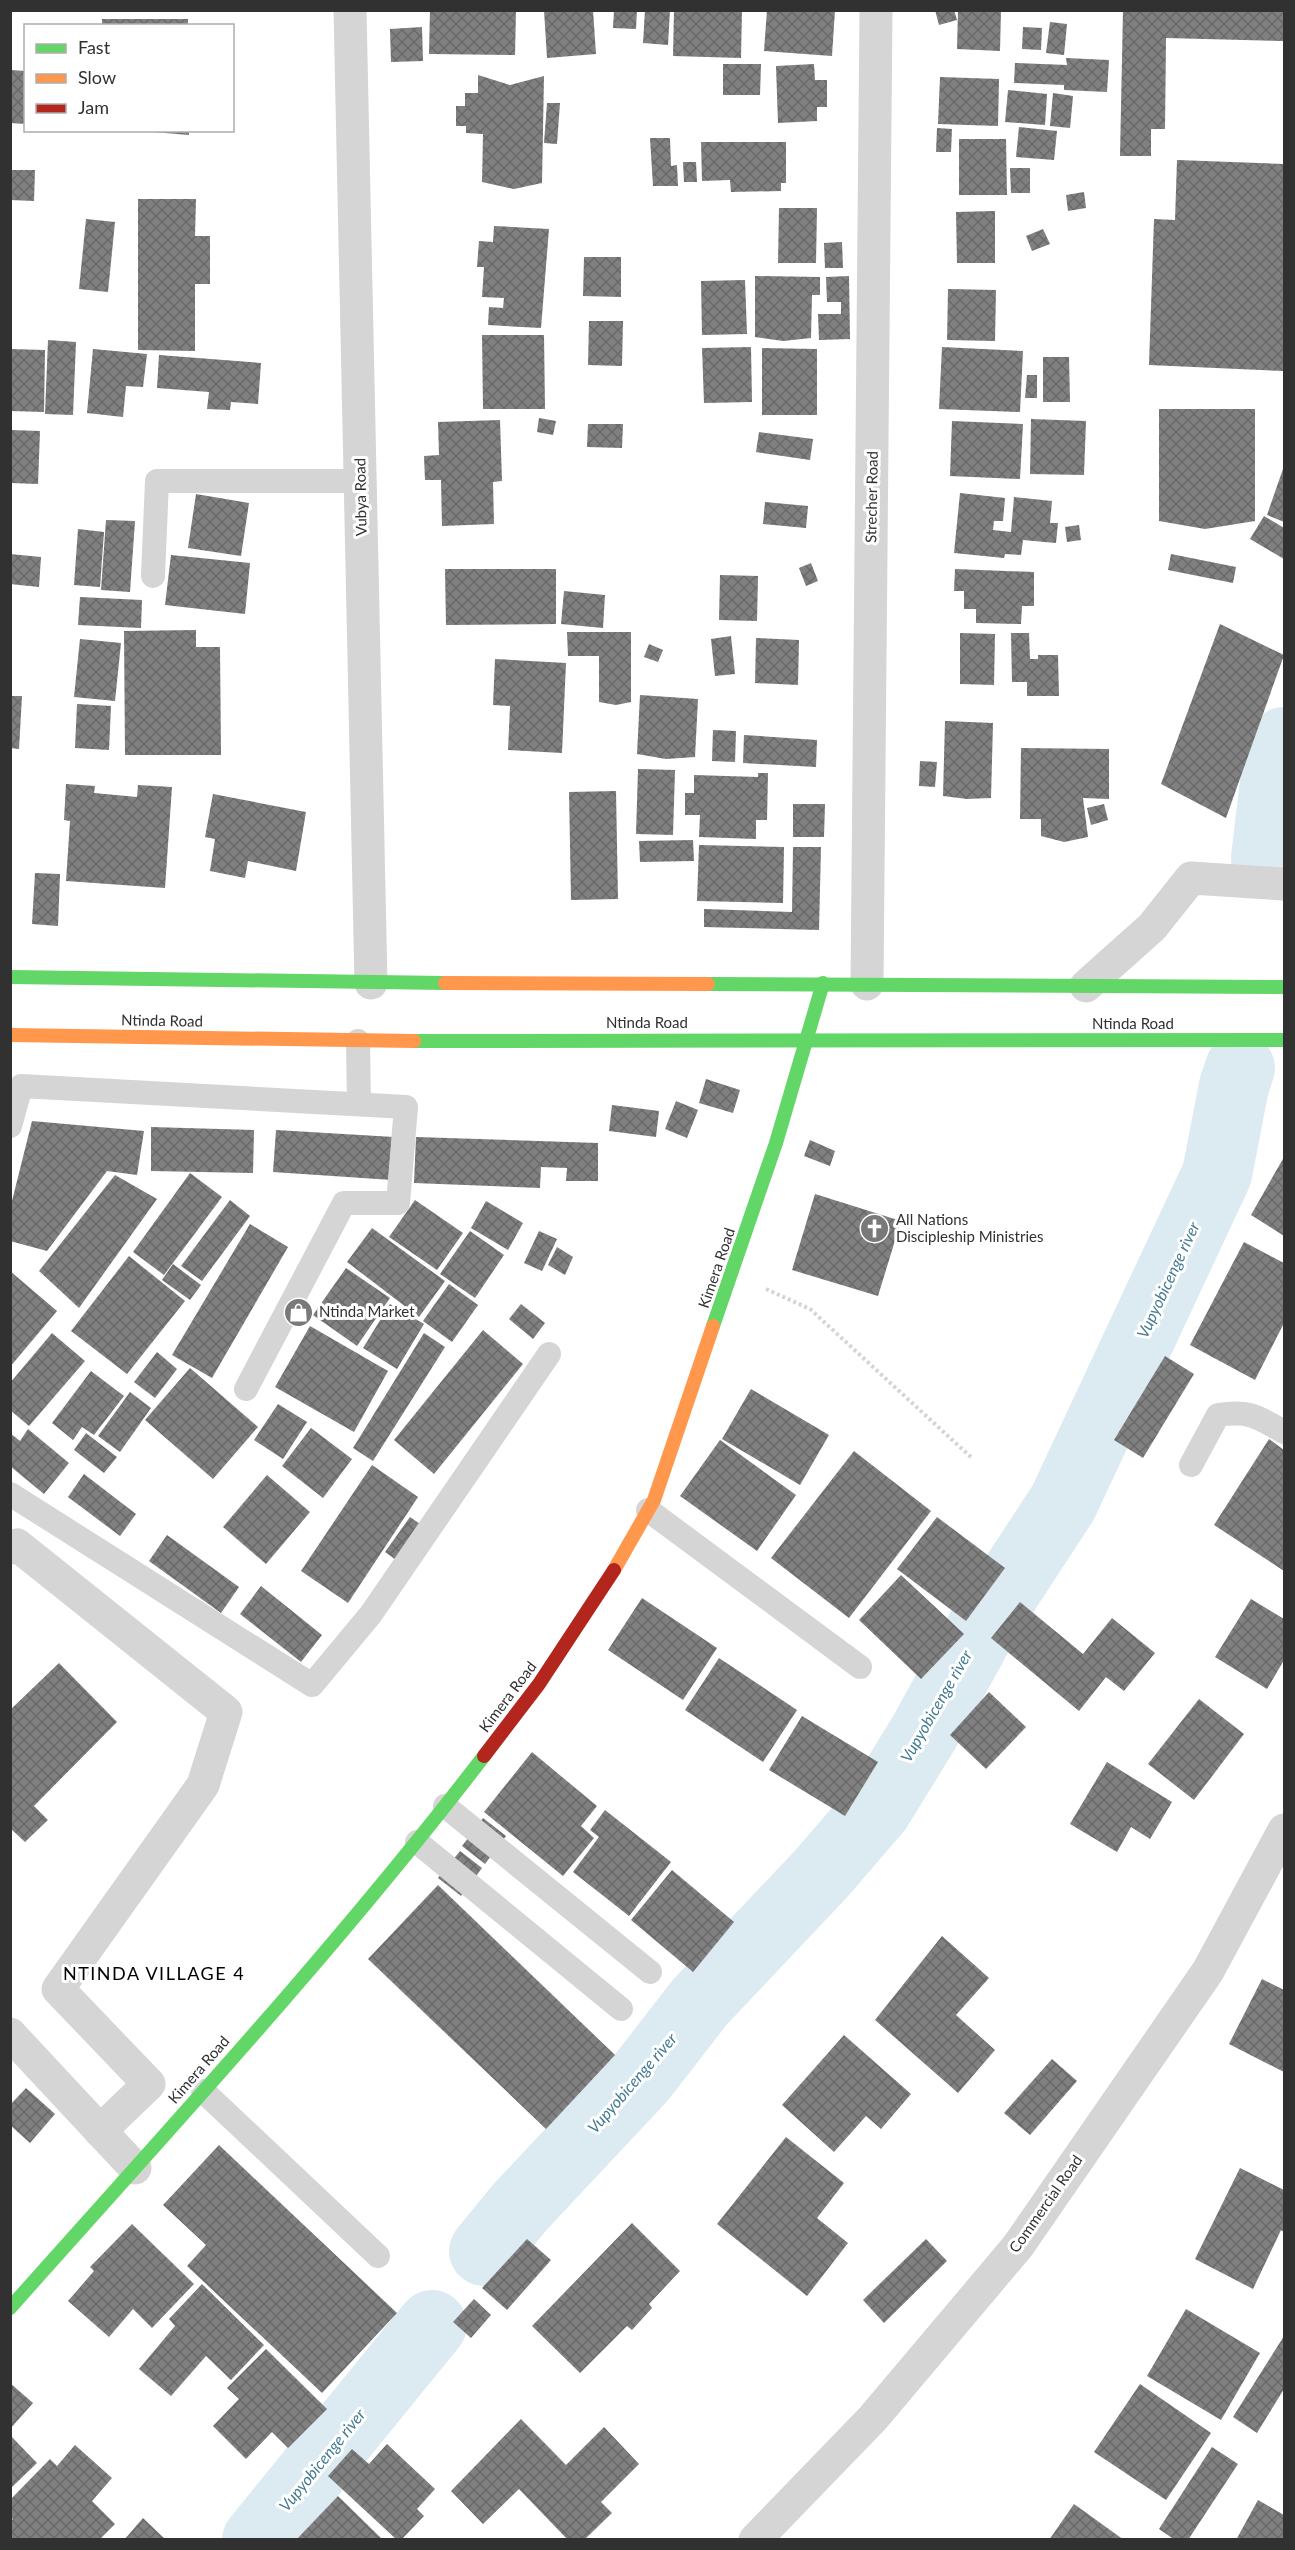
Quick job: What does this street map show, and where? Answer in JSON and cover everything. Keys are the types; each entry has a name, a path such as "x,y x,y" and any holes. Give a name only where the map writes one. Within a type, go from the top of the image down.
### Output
{"main road":[{"path":"10,977 371,983 823,983 1284,987"},
{"name":"Kimera Road","path":"10,2308 135,2169 417,1842 539,1684 606,1583 654,1500 776,1143 823,983"},
{"name":"Ntinda Road","path":"10,1035 358,1041 1284,1040"}],"street":[{"name":"Vubya Road","path":"350,10 371,983"},
{"name":"Strecher Road","path":"867,984 876,10"},
{"path":"1086,986 1152,927 1191,878 1284,884"},
{"path":"10,1548 18,1545 225,1712 203,1785 58,1989 149,2084 100,2131"},
{"name":"Commercial Road","path":"755,2540 873,2418 1018,2246 1208,1971 1284,1830"},
{"path":"10,2034 135,2169"}],"lane":[{"path":"153,576 157,481 360,481"},
{"path":"358,1041 359,1104"},
{"path":"10,1126 21,1086 406,1107 398,1203 344,1203 246,1389"},
{"path":"10,1494 312,1685 371,1614 549,1354"},
{"path":"1191,1465 1218,1415 1241,1411 1284,1432"},
{"path":"648,1510 860,1667"},
{"path":"445,1806 650,1972"},
{"path":"417,1842 621,2009"},
{"path":"203,2091 378,2256"}],"path":[{"path":"732,1273 810,1309 973,1459"}],"building":[{"path":"430,10 516,10 515,55 429,54"},
{"path":"544,10 593,10 596,54 547,58"},
{"path":"614,10 637,10 636,29 613,28"},
{"path":"645,10 670,10 668,45 643,43"},
{"path":"674,10 742,10 741,58 673,56"},
{"path":"767,10 835,10 832,56 764,51"},
{"path":"935,10 954,10 957,20 939,25"},
{"path":"958,10 1001,10 1000,51 957,49"},
{"path":"1123,10 1284,10 1284,41 1166,38 1165,129 1151,129 1151,156 1120,156"},
{"path":"102,19 188,19 188,24 102,24"},
{"path":"1050,22 1067,24 1064,55 1046,53"},
{"path":"422,27 423,61 391,62 390,29"},
{"path":"1023,27 1042,28 1041,50 1022,49"},
{"path":"1066,58 1109,60 1107,92 1064,90 1064,85 1014,83 1015,63 1067,65"},
{"path":"723,64 761,64 760,95 723,95"},
{"path":"814,64 815,80 827,80 827,107 817,107 817,121 778,123 776,66"},
{"path":"10,70 24,71 24,124 10,123"},
{"path":"478,75 510,85 544,76 542,183 514,189 482,182 483,134 466,133 466,126 456,126 456,106 465,106 465,93 478,93"},
{"path":"940,77 999,79 998,126 938,124"},
{"path":"1008,90 1047,94 1045,125 1005,122"},
{"path":"1053,93 1073,96 1070,128 1050,126"},
{"path":"547,103 560,103 557,144 544,143"},
{"path":"1019,127 1057,131 1054,160 1016,157"},
{"path":"937,128 952,129 951,152 936,152"},
{"path":"153,132 189,132 189,135"},
{"path":"650,138 670,138 671,166 677,165 678,186 653,186"},
{"path":"959,139 1006,139 1007,195 959,195"},
{"path":"701,142 786,142 786,183 781,183 781,191 731,192 730,180 702,181"},
{"path":"1177,160 1284,164 1284,371 1149,365 1154,219 1175,220"},
{"path":"683,162 696,162 697,182 684,182"},
{"path":"1010,168 1030,168 1030,193 1011,193"},
{"path":"10,170 35,170 34,201 10,200"},
{"path":"1084,192 1086,208 1068,211 1066,195"},
{"path":"138,199 196,199 195,236 210,236 210,284 195,284 195,351 138,350"},
{"path":"779,208 817,208 816,263 778,263"},
{"path":"995,211 995,263 957,263 956,212"},
{"path":"86,219 115,222 108,292 79,289"},
{"path":"494,226 549,229 541,328 488,325 489,307 503,308 504,298 482,297 484,267 477,267 479,241 493,242"},
{"path":"1043,229 1050,244 1032,251 1026,236"},
{"path":"842,242 843,268 825,268 824,243"},
{"path":"584,257 621,257 621,297 583,296"},
{"path":"755,276 820,277 820,295 812,295 811,338 783,341 755,337"},
{"path":"849,276 850,339 819,340 818,314 841,314 841,302 827,302 826,277"},
{"path":"745,280 747,334 702,335 701,281"},
{"path":"948,289 996,290 995,341 947,340"},
{"path":"589,321 623,321 622,366 588,365"},
{"path":"482,335 544,335 545,409 483,409"},
{"path":"48,340 76,342 73,415 45,414"},
{"path":"751,347 752,402 704,403 702,348"},
{"path":"942,347 1023,351 1020,412 939,409"},
{"path":"762,348 817,349 817,415 762,415"},
{"path":"10,349 45,350 44,412 10,411"},
{"path":"93,349 147,354 143,387 126,386 123,417 87,413"},
{"path":"159,355 261,363 258,404 231,402 230,410 207,409 209,392 157,388"},
{"path":"1043,357 1069,357 1070,402 1043,402"},
{"path":"1027,375 1037,375 1037,398 1025,398"},
{"path":"1159,409 1255,409 1255,521 1205,529 1159,521"},
{"path":"539,418 556,421 553,435 537,432"},
{"path":"1031,419 1086,421 1084,475 1030,474"},
{"path":"500,420 502,481 493,482 494,524 442,526 441,480 425,480 424,456 439,455 438,422"},
{"path":"952,421 1023,424 1020,479 950,476"},
{"path":"588,424 623,424 622,448 587,447"},
{"path":"10,430 40,431 38,484 10,483"},
{"path":"759,432 813,439 810,460 756,452"},
{"path":"1284,466 1284,522 1267,515"},
{"path":"960,493 1005,498 1003,521 994,521 993,530 1011,532 1014,497 1052,501 1050,523 1058,523 1056,543 1023,540 1021,555 1005,554 1004,558 954,553"},
{"path":"196,494 249,503 241,556 188,548"},
{"path":"765,502 808,506 806,528 763,524"},
{"path":"1264,516 1284,528 1284,559 1250,539"},
{"path":"106,520 135,521 130,592 101,590"},
{"path":"1079,525 1081,540 1067,542 1065,527"},
{"path":"78,529 104,532 100,587 74,585"},
{"path":"10,554 41,557 39,587 10,584"},
{"path":"1171,554 1236,567 1233,583 1168,570"},
{"path":"171,555 250,563 245,614 165,605"},
{"path":"811,563 818,581 806,586 799,568"},
{"path":"445,569 556,569 556,624 446,625"},
{"path":"955,569 1034,572 1034,606 1022,606 1021,624 976,623 976,609 964,609 964,591 954,591"},
{"path":"720,575 758,576 757,621 719,620"},
{"path":"564,591 605,595 603,628 561,624"},
{"path":"80,597 142,600 141,628 78,625"},
{"path":"1220,624 1284,655 1226,818 1161,784"},
{"path":"196,630 196,647 220,647 221,755 125,755 124,631"},
{"path":"567,632 631,632 631,702 616,705 599,702 599,656 568,656"},
{"path":"960,633 995,634 994,685 960,684"},
{"path":"1011,633 1029,633 1030,659 1038,659 1038,655 1058,655 1059,696 1027,696 1027,682 1012,682"},
{"path":"731,636 735,674 715,676 711,639"},
{"path":"756,638 799,640 798,685 755,683"},
{"path":"80,639 121,643 115,701 74,697"},
{"path":"649,644 663,650 658,662 644,657"},
{"path":"495,659 566,663 562,753 508,750 510,706 493,705"},
{"path":"640,695 698,699 695,757 666,759 637,754"},
{"path":"10,696 22,696 19,749 10,748"},
{"path":"77,704 111,706 109,750 75,748"},
{"path":"945,721 993,723 991,798 967,799 943,796"},
{"path":"713,730 736,731 735,762 712,761"},
{"path":"744,735 817,740 816,767 743,763"},
{"path":"1021,748 1109,749 1109,799 1083,798 1088,837 1064,842 1041,836 1041,819 1020,819"},
{"path":"920,761 937,762 935,787 919,786"},
{"path":"638,769 675,770 673,835 636,834"},
{"path":"758,773 768,773 767,820 756,820 756,839 699,837 700,815 685,815 685,793 694,793 694,775 758,777"},
{"path":"66,784 95,786 94,793 137,797 138,785 172,787 165,888 66,881 70,821 64,820"},
{"path":"616,791 618,899 571,900 569,792"},
{"path":"213,794 306,812 296,871 248,861 245,878 210,871 215,839 205,837"},
{"path":"793,804 825,804 824,837 793,837"},
{"path":"1104,804 1108,820 1091,825 1087,808"},
{"path":"693,840 694,861 640,862 639,841"},
{"path":"699,845 784,847 783,903 697,901"},
{"path":"793,847 821,847 819,930 704,927 704,909 792,912"},
{"path":"35,873 60,874 58,926 32,924"},
{"path":"706,1079 740,1090 733,1113 699,1103"},
{"path":"676,1101 698,1110 687,1138 665,1129"},
{"path":"612,1105 659,1111 656,1137 609,1131"},
{"path":"32,1121 144,1131 137,1175 107,1171 47,1251 10,1241 10,1209"},
{"path":"151,1127 254,1130 253,1173 151,1171"},
{"path":"276,1130 394,1137 392,1180 273,1172"},
{"path":"416,1137 598,1143 598,1181 566,1181 567,1168 541,1167 540,1188 414,1183"},
{"path":"810,1140 835,1151 830,1166 804,1156"},
{"path":"1284,1157 1284,1236 1251,1215"},
{"path":"190,1173 222,1197 164,1275 133,1252"},
{"path":"115,1175 157,1199 79,1308 39,1271"},
{"path":"815,1194 901,1221 878,1296 792,1270"},
{"path":"230,1200 250,1216 202,1281 181,1266"},
{"path":"415,1200 463,1233 437,1270 389,1237"},
{"path":"486,1201 523,1223 508,1250 471,1228"},
{"path":"250,1224 288,1247 212,1378 172,1355"},
{"path":"372,1228 445,1281 419,1317 347,1262"},
{"path":"470,1231 504,1255 475,1298 440,1274"},
{"path":"539,1231 557,1239 542,1271 524,1263"},
{"path":"1244,1242 1284,1263 1284,1323 1255,1380 1190,1345"},
{"path":"557,1247 573,1257 565,1275 548,1265"},
{"path":"129,1256 185,1301 127,1374 71,1331"},
{"path":"173,1264 201,1285 190,1300 162,1280"},
{"path":"346,1268 390,1298 357,1346 313,1315"},
{"path":"10,1271 57,1311 10,1367"},
{"path":"449,1284 478,1305 452,1342 423,1321"},
{"path":"390,1304 424,1324 397,1369 363,1348"},
{"path":"521,1304 545,1323 533,1339 509,1319"},
{"path":"310,1326 388,1371 354,1432 275,1387"},
{"path":"483,1330 523,1364 434,1474 394,1440"},
{"path":"52,1333 85,1361 29,1426 10,1410 10,1383"},
{"path":"424,1333 445,1347 373,1461 353,1448"},
{"path":"157,1352 177,1369 155,1398 134,1382"},
{"path":"1165,1356 1194,1374 1143,1458 1114,1440"},
{"path":"190,1368 258,1427 213,1479 145,1420"},
{"path":"91,1371 124,1396 94,1435 82,1427 73,1440 52,1423"},
{"path":"751,1389 829,1435 800,1485 722,1439"},
{"path":"130,1392 151,1408 120,1452 98,1436"},
{"path":"278,1404 307,1422 283,1459 254,1440"},
{"path":"311,1428 352,1459 323,1498 282,1466"},
{"path":"28,1429 69,1463 44,1494 10,1466 10,1433 20,1441"},
{"path":"86,1433 117,1457 104,1473 74,1450"},
{"path":"1269,1439 1284,1450 1284,1571 1214,1525"},
{"path":"720,1440 796,1495 757,1551 680,1496"},
{"path":"854,1451 931,1511 849,1618 771,1558"},
{"path":"372,1465 418,1497 348,1603 301,1571"},
{"path":"84,1474 136,1514 120,1536 68,1497"},
{"path":"267,1475 310,1512 266,1564 223,1527"},
{"path":"410,1517 423,1526 399,1562 385,1552"},
{"path":"937,1517 1005,1568 966,1621 897,1569"},
{"path":"167,1535 239,1587 221,1613 149,1561"},
{"path":"901,1575 964,1634 921,1679 859,1620"},
{"path":"261,1586 322,1635 301,1662 240,1614"},
{"path":"642,1598 717,1648 683,1700 608,1650"},
{"path":"1251,1599 1284,1619 1284,1660 1267,1689 1215,1657"},
{"path":"1020,1602 1083,1654 1112,1618 1155,1653 1124,1691 1106,1677 1079,1711 991,1638"},
{"path":"719,1658 797,1710 763,1762 685,1710"},
{"path":"59,1663 117,1722 34,1806 48,1820 25,1842 10,1828 10,1710"},
{"path":"989,1692 1026,1727 986,1769 950,1735"},
{"path":"1199,1699 1244,1734 1194,1800 1148,1764"},
{"path":"802,1716 878,1762 845,1816 769,1770"},
{"path":"532,1752 597,1806 581,1826 594,1838 563,1876 484,1812"},
{"path":"1107,1762 1172,1802 1150,1839 1131,1827 1117,1852 1070,1824"},
{"path":"605,1810 671,1862 629,1916 573,1872 599,1837 590,1830"},
{"path":"483,1818 506,1836 485,1864 462,1846"},
{"path":"460,1851 482,1868 461,1896 438,1878"},
{"path":"672,1870 734,1922 693,1972 631,1920"},
{"path":"438,1885 615,2055 546,2129 368,1959"},
{"path":"942,1936 989,1978 956,2015 995,2050 958,2093 875,2020"},
{"path":"1262,1979 1284,1990 1284,2072 1229,2044"},
{"path":"844,2035 911,2094 881,2129 866,2116 834,2152 782,2105"},
{"path":"1052,2059 1077,2081 1030,2135 1004,2113"},
{"path":"26,2088 55,2114 30,2143 10,2125 10,2105"},
{"path":"786,2137 844,2183 817,2218 848,2243 807,2296 717,2224"},
{"path":"219,2145 397,2313 322,2393 187,2266 206,2245 163,2205"},
{"path":"1240,2168 1284,2190 1284,2232 1281,2230 1253,2289 1195,2259"},
{"path":"632,2223 680,2271 649,2304 652,2308 632,2330 627,2326 580,2373 532,2326"},
{"path":"132,2224 194,2284 152,2328 133,2309 109,2337 68,2301 94,2271 90,2267"},
{"path":"527,2239 551,2260 507,2310 482,2288"},
{"path":"926,2239 947,2261 884,2323 863,2300"},
{"path":"202,2284 264,2345 231,2380 206,2356 171,2396 139,2369 175,2326 169,2319"},
{"path":"474,2299 491,2315 471,2338 453,2322"},
{"path":"1186,2309 1260,2353 1221,2420 1147,2376"},
{"path":"1284,2336 1284,2389 1257,2433 1233,2417"},
{"path":"266,2349 327,2409 288,2448 272,2432 246,2459 213,2426 239,2399 227,2388"},
{"path":"10,2383 33,2403 10,2429"},
{"path":"1140,2384 1211,2433 1166,2500 1094,2452"},
{"path":"521,2419 566,2465 604,2427 639,2464 601,2502 612,2513 584,2540 568,2540 519,2489 483,2524 451,2491"},
{"path":"10,2435 37,2463 10,2489"},
{"path":"387,2444 435,2489 417,2509 424,2516 401,2540 397,2540 328,2476 352,2449 369,2464"},
{"path":"75,2445 112,2478 92,2501 115,2524 99,2540 10,2540 10,2522 13,2519 10,2516 10,2500 50,2459 57,2466"},
{"path":"1212,2447 1238,2464 1188,2540 1175,2540 1159,2529"},
{"path":"338,2496 383,2540 296,2540"},
{"path":"1258,2500 1284,2515 1284,2540 1236,2540"},
{"path":"1074,2504 1124,2540 1049,2540"},
{"path":"143,2518 166,2540 124,2540"}],"waterway":[{"name":"Vupyobicenge river","path":"1266,858 1278,757 1284,742"},
{"name":"Vupyobicenge river","path":"484,2251 520,2207 641,2078 700,2002 821,1874 877,1809 925,1731 985,1622 1063,1503 1217,1174 1234,1086 1240,1068"},
{"name":"Vupyobicenge river","path":"257,2540 432,2325"}],"traffic: fast":[{"path":"10,977 445,983"},
{"path":"713,1326 776,1143 823,983"},
{"path":"708,984 1284,987"},
{"path":"414,1041 1284,1040"},
{"path":"10,2308 311,1968 428,1828 484,1756"}],"traffic: slow":[{"path":"445,983 708,984"},
{"path":"10,1035 414,1041"},
{"path":"614,1570 654,1500 713,1326"}],"traffic: jam":[{"path":"484,1756 539,1684 614,1570"}],"place":[{"name":"All Nations Discipleship Ministries","path":"875,1229"},
{"name":"Ntinda Market","path":"298,1312"}],"district":[{"name":"NTINDA VILLAGE 4","path":"154,1974"}]}
